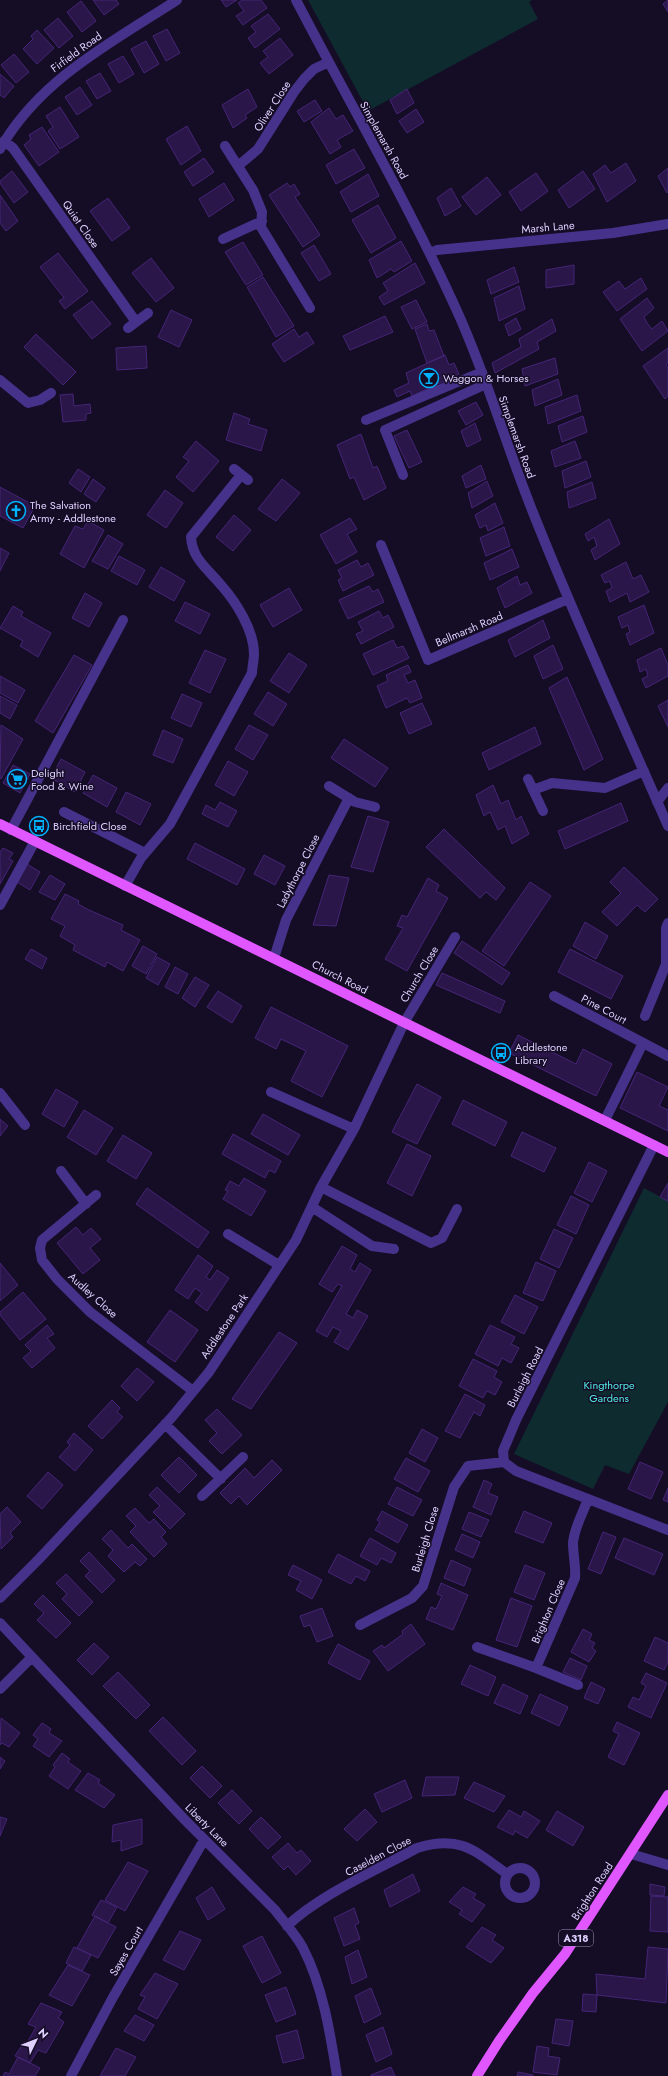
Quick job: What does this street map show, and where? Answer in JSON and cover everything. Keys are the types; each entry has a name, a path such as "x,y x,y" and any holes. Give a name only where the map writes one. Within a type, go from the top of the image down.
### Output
{"main road":[{"name":"Church Road","path":"0,824 668,1152"},
{"name":"Brighton Road","path":"477,2076 512,2023 565,1954 668,1795"}],"street":[{"name":"Firfield Road","path":"2,145 20,118 65,73 177,0"},
{"name":"Simplemarsh Road","path":"296,0 413,216 458,314 482,372 535,519 568,599 668,826"},
{"name":"Oliver Close","path":"238,166 258,149 304,78 314,69 329,62"},
{"name":"Quiet Close","path":"2,145 13,148 136,322"},
{"path":"225,146 253,190 262,212 261,227 310,308"},
{"path":"223,239 262,221"},
{"name":"Marsh Lane","path":"430,253 437,250 613,233 668,224"},
{"path":"128,328 148,313"},
{"path":"366,420 482,372"},
{"path":"0,380 28,403 40,400 51,393"},
{"path":"403,475 385,430 486,384"},
{"path":"125,886 145,853 170,824 252,673 254,653 248,630 239,611 222,585 200,564 191,548 191,537 241,475"},
{"name":"Bellmarsh Road","path":"381,545 428,660 568,599"},
{"path":"11,830 124,620"},
{"path":"533,790 552,783 605,788 644,771"},
{"path":"528,779 543,810"},
{"path":"329,786 355,802 375,807"},
{"path":"657,802 668,788"},
{"name":"Ladythorpe Close","path":"274,958 286,920 349,798"},
{"path":"64,812 145,853"},
{"path":"0,906 35,842"},
{"path":"645,1016 666,964 666,928 668,923"},
{"name":"Church Close","path":"404,1023 455,937"},
{"name":"Pine Court","path":"554,996 668,1056"},
{"name":"Addlestone Park","path":"0,1598 44,1554 166,1424 208,1372 296,1240 321,1187 354,1129 404,1023"},
{"path":"605,1120 643,1043"},
{"path":"271,1092 354,1129"},
{"path":"0,1093 25,1125"},
{"name":"Burleigh Road","path":"504,1462 503,1451 516,1420 654,1145"},
{"path":"61,1171 86,1204"},
{"path":"321,1187 431,1244 442,1238 457,1209"},
{"name":"Audley Close","path":"96,1195 42,1240 40,1248 42,1260 57,1279 90,1312 193,1391"},
{"path":"312,1207 372,1246 394,1249"},
{"path":"228,1234 279,1265"},
{"path":"166,1424 221,1478"},
{"path":"202,1496 243,1456"},
{"path":"504,1462 516,1471 668,1530"},
{"name":"Burleigh Close","path":"360,1625 412,1598 423,1586 454,1487 468,1466 504,1462"},
{"name":"Brighton Close","path":"536,1668 575,1578 576,1567 573,1544 575,1532 588,1499"},
{"name":"Liberty Lane","path":"0,1623 204,1840 275,1910 287,1926 302,1947 318,1985 332,2042 337,2076"},
{"path":"477,1647 578,1685"},
{"path":"0,1689 32,1657"},
{"name":"Sayes Court","path":"71,2076 112,1999 204,1840"},
{"name":"Caselden Close","path":"287,1926 298,1916 324,1899 417,1848 433,1843 453,1842 473,1849 507,1874"},
{"path":"631,1854 668,1866"}],"green space":[{"path":"308,0 532,0 529,2 538,19 368,111"},
{"name":"Kingthorpe Gardens","path":"644,1188 668,1201 668,1402 629,1474 605,1465 593,1489 514,1454"}],"building":[{"path":"93,0 116,0 119,4 104,15"},
{"path":"221,0 237,0 226,7"},
{"path":"242,0 261,0 267,8 243,25 236,16 244,11 238,3"},
{"path":"668,0 668,12 663,4"},
{"path":"81,1 96,21 82,32 67,12"},
{"path":"268,14 280,29 255,48 248,38 256,32 251,26"},
{"path":"58,18 73,36 59,48 44,30"},
{"path":"167,29 180,53 166,61 153,36"},
{"path":"37,30 54,48 37,64 23,49 33,39 31,36"},
{"path":"280,38 293,55 269,74 260,63 268,57 263,51"},
{"path":"146,41 159,64 144,73 131,49"},
{"path":"14,54 29,72 16,83 1,65"},
{"path":"123,56 134,74 119,83 108,64"},
{"path":"100,73 111,91 97,99 86,81"},
{"path":"0,74 14,86 4,98 0,95"},
{"path":"80,87 92,105 77,115 65,97"},
{"path":"248,89 257,107 245,115 247,118 233,128 222,105"},
{"path":"407,89 414,103 397,114 390,100"},
{"path":"315,100 322,111 304,122 297,111"},
{"path":"60,107 79,137 60,149 48,131 53,127 46,116"},
{"path":"329,108 336,119 343,115 353,131 337,140 341,147 330,154 311,122"},
{"path":"416,109 424,122 407,133 399,121"},
{"path":"187,126 201,151 181,165 166,139"},
{"path":"42,127 59,152 39,166 24,145 31,139 29,135"},
{"path":"354,149 365,168 336,184 326,165"},
{"path":"204,158 214,172 193,186 184,172"},
{"path":"626,163 636,181 607,202 593,174 605,165 611,173"},
{"path":"668,168 668,192 667,193 658,176"},
{"path":"12,171 28,192 14,203 0,183 0,181"},
{"path":"583,171 595,189 569,208 558,190"},
{"path":"536,173 548,191 521,211 509,192"},
{"path":"368,174 379,196 351,212 340,192"},
{"path":"487,177 501,195 476,215 462,197"},
{"path":"224,183 234,200 209,217 199,199"},
{"path":"287,183 290,187 294,184 300,194 295,197 320,235 303,247 269,195"},
{"path":"451,188 461,206 445,216 437,198"},
{"path":"0,195 18,221 6,231 0,223"},
{"path":"108,198 130,228 112,241 90,211"},
{"path":"378,205 396,238 371,253 352,220"},
{"path":"401,241 412,261 394,272 391,269 377,278 369,260"},
{"path":"243,242 263,275 246,285 225,252"},
{"path":"314,245 331,274 319,281 301,253"},
{"path":"58,253 88,291 65,309 59,301 64,298 40,267"},
{"path":"151,258 174,288 156,302 132,273"},
{"path":"415,263 425,283 384,305 379,297 388,291 383,283"},
{"path":"574,265 574,284 546,288 546,270"},
{"path":"514,267 519,282 491,294 487,280"},
{"path":"263,277 294,326 276,337 247,287"},
{"path":"641,278 647,289 617,311 603,292 619,281 625,289"},
{"path":"519,286 525,309 499,321 494,298"},
{"path":"647,298 654,308 644,317 647,323 652,329 662,321 668,331 642,351 620,319"},
{"path":"416,300 427,322 412,329 401,307"},
{"path":"92,301 111,324 92,339 73,315"},
{"path":"171,310 192,320 179,347 158,337"},
{"path":"385,316 393,332 350,350 343,336"},
{"path":"516,318 521,329 509,336 505,325"},
{"path":"552,319 556,331 537,342 539,349 495,373 492,363 521,347 519,339"},
{"path":"427,324 429,331 434,330 444,356 427,363 415,329"},
{"path":"294,329 299,337 307,332 314,343 284,362 272,344"},
{"path":"36,334 76,372 63,385 24,347"},
{"path":"146,346 147,368 117,370 116,348"},
{"path":"668,348 668,363 666,365 668,368 668,396 665,399 643,366"},
{"name":"Waggon & Horses","path":"445,355 449,365 454,363 459,374 412,396 410,391 397,397 394,390 409,383 406,373"},
{"path":"555,358 558,374 525,386 522,369"},
{"path":"558,379 562,395 535,406 532,390"},
{"path":"73,394 74,406 90,404 91,413 86,414 86,420 63,422 60,395"},
{"path":"577,395 581,411 548,424 545,407"},
{"path":"476,402 483,415 466,425 458,411"},
{"path":"234,413 250,419 248,424 267,430 261,451 226,440"},
{"path":"583,416 587,432 562,442 558,426"},
{"path":"475,423 481,440 467,447 461,431"},
{"path":"407,430 422,462 409,468 394,436"},
{"path":"361,434 373,468 377,466 386,488 364,500 354,477 350,479 337,445"},
{"path":"196,441 219,461 193,492 176,477 189,461 183,457"},
{"path":"575,441 581,458 555,467 551,451"},
{"path":"586,461 591,477 565,488 562,471"},
{"path":"481,465 486,479 466,488 462,476"},
{"path":"78,469 90,477 81,492 69,483"},
{"path":"93,479 105,488 96,502 84,494"},
{"path":"282,479 300,493 276,521 258,509"},
{"path":"487,481 493,496 472,508 468,493"},
{"path":"592,482 596,498 569,508 567,492"},
{"name":"The Salvation Army - Addlestone","path":"0,487 35,506 23,528 0,516"},
{"path":"165,490 183,503 166,528 147,515"},
{"path":"495,503 503,523 488,531 486,525 480,528 475,515"},
{"path":"234,515 251,530 233,551 216,537"},
{"path":"350,518 357,529 347,534 357,552 336,564 320,535"},
{"path":"609,519 620,544 595,560 591,550 597,546 594,537 588,541 585,534"},
{"path":"88,521 104,530 84,568 60,554 75,526 83,529"},
{"path":"504,527 510,546 486,556 480,538"},
{"path":"108,535 123,544 108,569 92,561"},
{"path":"0,548 9,553 0,571"},
{"path":"512,549 519,567 490,580 484,563"},
{"path":"119,556 145,570 137,585 111,571"},
{"path":"357,560 361,567 368,563 374,575 343,591 338,580 342,578 338,570"},
{"path":"626,562 633,579 641,575 649,592 630,602 627,593 610,602 606,591 612,588 610,581 605,583 601,575"},
{"path":"161,567 185,581 174,601 149,587"},
{"path":"517,576 520,585 527,582 532,593 505,608 497,588"},
{"path":"369,586 373,592 378,589 384,602 348,619 339,600"},
{"path":"289,588 302,610 273,627 260,605"},
{"path":"85,593 102,603 89,627 72,618"},
{"path":"185,602 210,614 200,634 175,621"},
{"path":"644,605 654,633 630,645 626,634 630,632 628,625 622,628 618,617"},
{"path":"13,606 23,612 21,616 51,633 38,657 20,646 23,641 0,628"},
{"path":"379,611 383,618 388,615 394,627 361,644 356,634 363,631 358,622"},
{"path":"543,620 550,638 515,657 508,640"},
{"path":"393,640 397,648 403,646 409,658 373,675 363,654"},
{"path":"553,645 563,669 543,679 534,656"},
{"path":"661,648 668,665 668,676 646,688 642,679 648,676 646,669 640,672 637,660"},
{"path":"205,650 226,659 210,693 189,683"},
{"path":"289,653 307,665 289,693 270,681"},
{"path":"74,655 92,665 53,733 35,721"},
{"path":"408,665 411,672 404,675 408,683 415,680 422,698 410,703 407,698 386,708 377,686 388,681 386,675"},
{"path":"0,676 25,690 18,703 0,693"},
{"path":"567,677 603,759 584,770 549,688"},
{"path":"268,692 287,704 273,726 254,714"},
{"path":"182,694 202,703 191,727 171,718"},
{"path":"0,696 17,705 10,719 0,713"},
{"path":"668,700 668,727 658,706"},
{"path":"422,703 432,724 409,734 400,713"},
{"path":"1,725 23,739 1,779 0,778"},
{"path":"249,725 268,735 253,760 235,749"},
{"path":"535,727 541,744 489,770 482,753"},
{"path":"163,730 183,739 173,763 153,755"},
{"path":"344,739 388,768 375,787 331,758"},
{"path":"61,759 85,772 75,792 51,778"},
{"path":"228,761 248,772 234,796 215,785"},
{"name":"Delight Food & Wine","path":"13,765 30,774 20,793 3,783"},
{"path":"93,775 117,788 107,807 83,793"},
{"path":"493,785 501,804 508,800 516,820 521,816 529,834 512,844 505,826 498,830 490,812 484,816 476,795"},
{"path":"126,792 151,804 140,825 116,812"},
{"path":"220,802 237,811 228,827 202,814 206,805 215,810"},
{"path":"621,803 628,821 565,849 558,831"},
{"path":"368,816 389,822 373,872 351,867"},
{"path":"444,829 505,888 496,900 486,892 480,898 426,847"},
{"path":"195,843 245,869 237,885 187,859"},
{"path":"3,848 13,853 9,859 13,861 0,884 0,852"},
{"path":"264,855 285,866 275,885 254,874"},
{"path":"27,864 40,872 30,890 17,882"},
{"path":"624,867 658,899 645,912 637,905 617,926 602,912 621,893 610,882"},
{"path":"50,875 65,884 55,900 39,892"},
{"path":"329,875 349,878 336,926 313,925"},
{"path":"428,878 439,885 436,891 448,898 407,971 385,959 403,928 397,926 402,915 407,917"},
{"path":"530,882 551,896 504,966 482,951"},
{"path":"65,894 79,901 78,904 89,910 123,925 121,930 140,940 123,971 107,962 105,967 73,950 75,945 60,936 65,926 51,919"},
{"path":"585,922 608,936 596,959 573,946"},
{"path":"462,941 510,973 502,985 454,953"},
{"path":"143,946 157,954 146,974 132,966"},
{"path":"31,949 47,958 42,969 25,959"},
{"path":"570,949 623,976 611,999 558,972"},
{"path":"157,957 170,964 158,985 146,978"},
{"path":"175,967 188,974 178,994 165,987"},
{"path":"442,973 505,1001 500,1013 436,985"},
{"path":"195,977 209,985 195,1007 182,998"},
{"path":"218,991 242,1006 232,1023 207,1007"},
{"path":"271,1007 348,1046 322,1097 291,1081 306,1051 281,1039 276,1049 255,1038"},
{"path":"518,1035 576,1064 583,1049 612,1064 596,1096 509,1053"},
{"path":"637,1072 668,1087 659,1106 668,1110 668,1131 620,1108"},
{"path":"417,1084 441,1097 417,1144 392,1132"},
{"path":"56,1089 78,1102 64,1127 42,1114"},
{"path":"463,1100 507,1122 495,1146 452,1124"},
{"path":"84,1110 113,1128 96,1155 67,1137"},
{"path":"263,1114 300,1135 288,1155 251,1134"},
{"path":"0,1119 8,1126 0,1136"},
{"path":"522,1132 556,1148 544,1172 511,1156"},
{"path":"233,1134 281,1161 275,1173 269,1170 265,1178 222,1154"},
{"path":"123,1135 152,1153 136,1179 107,1161"},
{"path":"407,1144 431,1156 412,1196 387,1183"},
{"path":"589,1162 607,1171 592,1202 574,1193"},
{"path":"244,1178 266,1191 251,1216 223,1199 228,1191 225,1190 230,1181 239,1186"},
{"path":"668,1183 668,1201 660,1197"},
{"path":"147,1188 209,1232 198,1248 136,1204"},
{"path":"571,1196 589,1205 576,1234 557,1225"},
{"path":"76,1227 83,1235 91,1228 101,1239 90,1248 100,1260 83,1274 57,1243"},
{"path":"554,1229 573,1238 559,1268 540,1259"},
{"path":"342,1246 357,1255 350,1269 355,1272 360,1263 371,1270 346,1314 353,1318 357,1310 368,1316 348,1350 334,1342 341,1331 333,1327 327,1337 316,1331 342,1286 338,1284 332,1292 319,1284"},
{"path":"198,1255 213,1266 206,1277 210,1280 217,1270 229,1278 207,1311 195,1302 202,1293 195,1288 188,1299 175,1290"},
{"path":"536,1262 556,1271 543,1301 523,1293"},
{"path":"0,1263 18,1285 0,1301"},
{"path":"23,1292 46,1319 20,1340 0,1315 0,1312"},
{"path":"515,1295 538,1307 524,1334 501,1322"},
{"path":"170,1310 198,1330 175,1362 147,1342"},
{"path":"47,1325 54,1334 47,1338 55,1348 32,1368 23,1358 31,1351 25,1345"},
{"path":"490,1325 515,1337 511,1344 519,1348 511,1363 502,1358 498,1366 475,1354"},
{"path":"279,1332 297,1343 251,1409 232,1399"},
{"path":"473,1359 497,1371 494,1377 502,1382 495,1395 487,1391 483,1398 459,1386"},
{"path":"137,1368 154,1382 137,1401 121,1386"},
{"path":"465,1394 485,1405 480,1416 474,1412 460,1438 445,1431"},
{"path":"112,1400 120,1408 117,1412 123,1417 102,1439 88,1426"},
{"path":"217,1409 242,1435 222,1454 209,1441 217,1433 205,1420"},
{"path":"422,1429 438,1438 425,1462 409,1453"},
{"path":"74,1433 93,1450 75,1471 59,1457 70,1445 67,1442"},
{"path":"179,1457 197,1475 179,1493 161,1475"},
{"path":"406,1458 430,1471 418,1492 394,1479"},
{"path":"272,1460 282,1470 247,1505 239,1496 231,1504 220,1493 245,1468 254,1478"},
{"path":"640,1462 663,1472 651,1499 628,1489"},
{"path":"48,1472 63,1485 42,1509 27,1496"},
{"path":"484,1480 492,1484 488,1493 498,1497 491,1515 473,1507"},
{"path":"157,1487 185,1514 170,1529 153,1512 160,1506 149,1495"},
{"path":"397,1487 422,1500 413,1516 388,1504"},
{"path":"668,1488 668,1502 663,1500"},
{"path":"7,1507 21,1522 10,1533 13,1537 1,1549 0,1514"},
{"path":"135,1508 149,1523 154,1519 166,1532 161,1537 167,1544 154,1557 130,1532 136,1526 126,1516"},
{"path":"382,1511 408,1525 398,1543 375,1530 380,1522 377,1520"},
{"path":"524,1511 552,1523 543,1543 515,1532"},
{"path":"469,1512 489,1520 481,1537 462,1529"},
{"path":"111,1530 128,1548 132,1544 147,1559 140,1566 135,1562 124,1572 108,1556 113,1550 102,1539"},
{"path":"603,1532 616,1537 601,1574 588,1569"},
{"path":"462,1534 480,1542 473,1558 455,1550"},
{"path":"370,1538 396,1553 391,1563 381,1558 377,1565 360,1556"},
{"path":"624,1538 663,1554 654,1575 615,1558"},
{"path":"89,1552 115,1580 102,1593 85,1576 90,1571 80,1561"},
{"path":"338,1554 370,1571 365,1581 356,1576 351,1584 328,1572"},
{"path":"451,1560 471,1569 464,1586 444,1578"},
{"path":"293,1565 322,1580 312,1599 296,1590 301,1581 288,1575"},
{"path":"525,1565 545,1573 534,1600 514,1592"},
{"path":"66,1574 93,1602 79,1616 62,1599 67,1594 56,1583"},
{"path":"441,1583 468,1595 453,1630 426,1619 431,1607 436,1609 442,1596 437,1594"},
{"path":"43,1595 71,1623 56,1638 37,1620 44,1613 34,1604"},
{"path":"511,1598 532,1606 517,1647 496,1640"},
{"path":"322,1608 333,1636 317,1642 310,1625 304,1627 300,1616"},
{"path":"411,1624 425,1644 388,1671 373,1651 382,1645 384,1648 403,1634 402,1631"},
{"path":"583,1629 592,1634 589,1640 595,1643 592,1648 596,1651 589,1662 571,1652"},
{"path":"655,1637 668,1643 668,1662 664,1670 644,1661"},
{"path":"94,1643 109,1657 92,1675 77,1660"},
{"path":"338,1644 370,1661 360,1680 328,1663"},
{"path":"570,1658 587,1666 581,1680 563,1672"},
{"path":"470,1665 496,1677 488,1696 461,1684"},
{"path":"118,1672 150,1705 136,1719 103,1686"},
{"path":"646,1673 667,1683 651,1718 628,1707 633,1697 639,1700 646,1686 641,1683"},
{"path":"591,1682 605,1689 598,1704 584,1698"},
{"path":"503,1684 528,1696 520,1714 494,1703"},
{"path":"540,1694 568,1707 559,1726 531,1713"},
{"path":"163,1717 196,1751 182,1765 149,1731"},
{"path":"1,1718 20,1733 9,1747 2,1743 0,1745"},
{"path":"617,1722 640,1733 624,1765 608,1757 619,1734 613,1731"},
{"path":"42,1723 51,1729 49,1733 62,1741 49,1757 33,1746 38,1739 33,1735"},
{"path":"62,1753 70,1759 68,1762 81,1771 68,1789 49,1776 55,1767 53,1765"},
{"path":"0,1757 5,1761 0,1769"},
{"path":"202,1766 222,1786 210,1798 190,1778"},
{"path":"88,1773 100,1780 98,1783 115,1795 104,1808 75,1790"},
{"path":"426,1777 459,1777 455,1795 422,1796"},
{"path":"405,1780 412,1798 382,1812 374,1794"},
{"path":"474,1782 505,1796 494,1812 464,1798"},
{"path":"232,1790 252,1811 239,1824 218,1803"},
{"path":"365,1809 377,1822 357,1841 344,1829"},
{"path":"509,1810 521,1817 524,1811 540,1821 527,1838 515,1831 513,1835 497,1827"},
{"path":"557,1811 584,1827 573,1846 546,1830"},
{"path":"0,1817 7,1819 0,1836"},
{"path":"261,1817 281,1837 268,1849 249,1829"},
{"path":"142,1819 142,1844 121,1851 121,1840 112,1842 113,1825"},
{"path":"288,1843 297,1853 301,1850 311,1861 296,1875 288,1866 284,1870 272,1857"},
{"path":"128,1862 148,1871 125,1911 105,1900"},
{"path":"413,1874 420,1891 390,1907 384,1890"},
{"path":"650,1884 665,1887 664,1896 650,1895"},
{"path":"212,1887 225,1909 208,1920 196,1898"},
{"path":"463,1887 476,1894 473,1898 485,1905 472,1922 459,1914 462,1910 449,1902"},
{"path":"651,1896 668,1897 668,1932 650,1931"},
{"path":"101,1900 117,1907 108,1923 92,1915"},
{"path":"354,1908 359,1923 355,1925 360,1939 344,1946 334,1918"},
{"path":"95,1916 116,1927 98,1958 77,1948"},
{"path":"482,1927 496,1935 492,1940 504,1948 491,1963 466,1947"},
{"path":"180,1931 201,1940 184,1970 163,1960"},
{"path":"262,1936 281,1973 262,1983 243,1946"},
{"path":"74,1947 91,1955 82,1971 66,1963"},
{"path":"648,1947 668,1949 666,2003 597,1995 596,1974 645,1979"},
{"path":"358,1950 367,1977 352,1984 345,1957"},
{"path":"68,1965 90,1975 72,2006 49,1995"},
{"path":"155,1973 178,1984 157,2019 138,2009 145,1997 140,1995"},
{"path":"286,1987 296,2014 276,2022 265,1995"},
{"path":"371,1988 381,2014 364,2023 355,1996"},
{"path":"583,1994 597,1995 596,2012 582,2011"},
{"path":"41,2003 62,2012 58,2018 64,2022 46,2053 38,2050 30,2063 15,2056 24,2042 27,2043 36,2027 28,2024"},
{"path":"135,2015 154,2025 144,2041 124,2031"},
{"path":"556,2019 573,2021 569,2046 552,2043"},
{"path":"383,2027 392,2054 376,2062 366,2035"},
{"path":"297,2030 304,2058 283,2063 276,2036"},
{"path":"537,2046 549,2048 548,2056 560,2058 557,2075 533,2072"},
{"path":"116,2048 136,2057 125,2076 100,2076"},
{"path":"18,2057 40,2068 35,2076 3,2076 5,2072 9,2074"},
{"path":"391,2067 395,2076 371,2076 371,2075"},
{"path":"518,2072 533,2075 533,2076 517,2076"}],"place":[{"name":"Waggon & Horses","path":"429,378"},
{"name":"The Salvation Army - Addlestone","path":"16,511"},
{"name":"Delight Food & Wine","path":"17,779"},
{"name":"Birchfield Close","path":"39,826"},
{"name":"Addlestone Library","path":"501,1053"}]}
